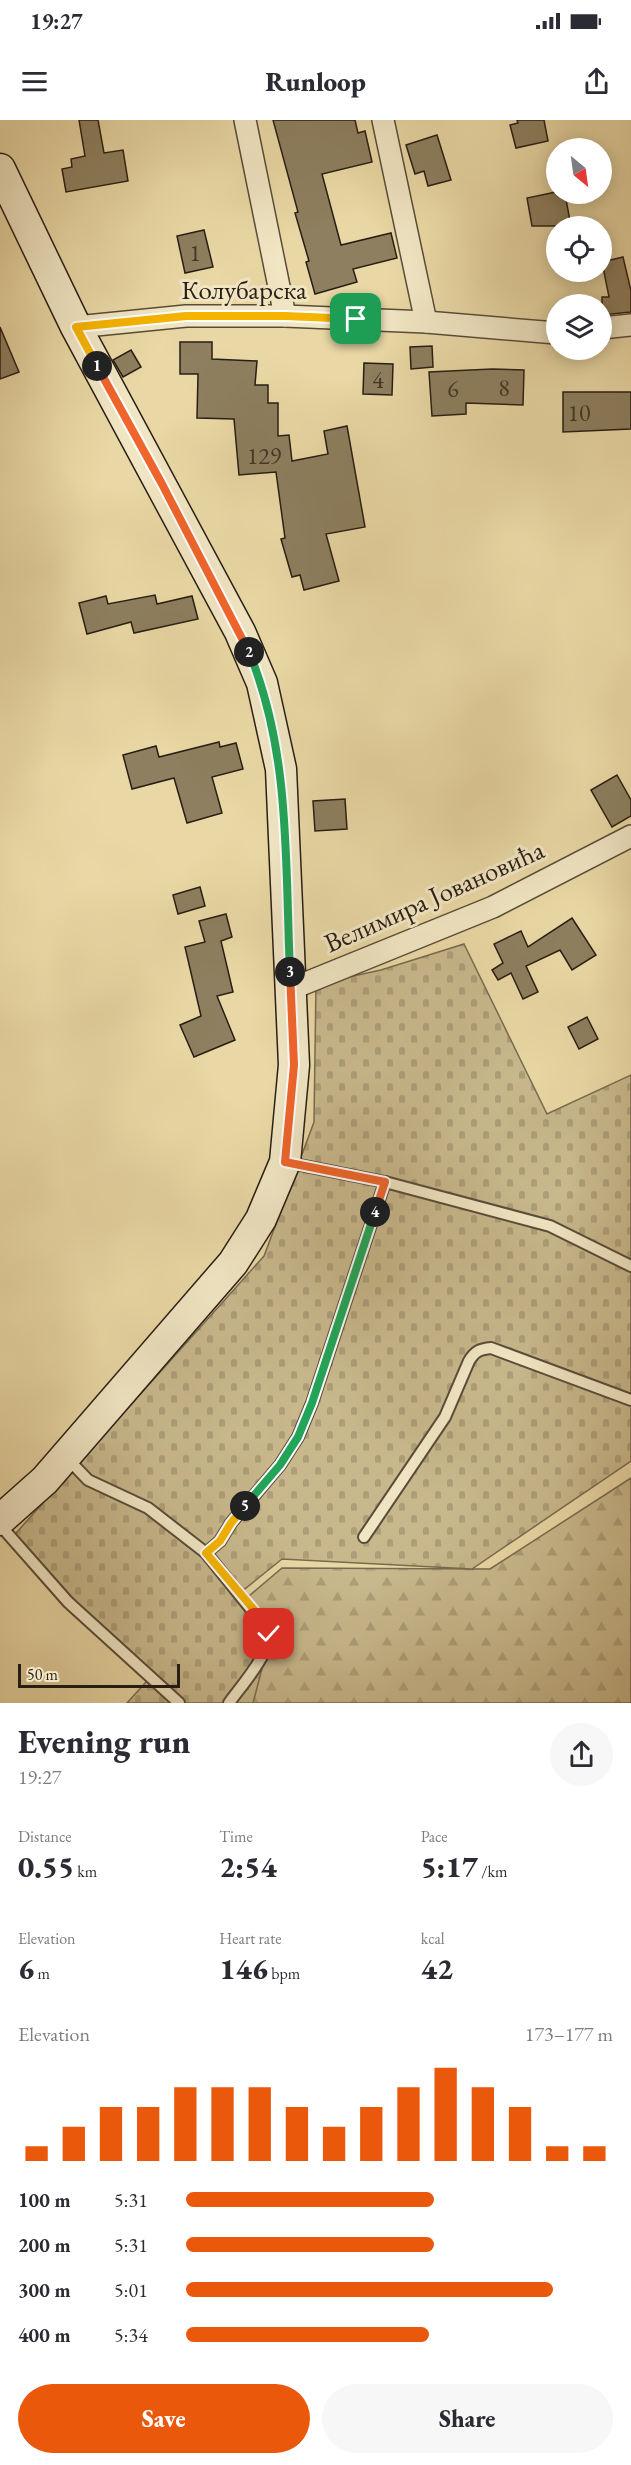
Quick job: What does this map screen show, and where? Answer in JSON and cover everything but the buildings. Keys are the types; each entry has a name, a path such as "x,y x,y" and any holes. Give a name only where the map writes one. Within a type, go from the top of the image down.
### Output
{"main road":[{"path":"0,169 76,327 229,611 262,683 281,769 294,1065 285,1162 261,1219 233,1263 45,1480 0,1520"}],"street":[{"path":"245,120 285,316"},
{"path":"382,120 426,322"},
{"name":"Колубарска","path":"76,327 186,316 285,316 426,322 546,332"},
{"path":"612,327 631,325"},
{"name":"Велимира Јовановића","path":"291,988 493,907 631,836"}],"lane":[{"path":"285,1162 385,1182 550,1226 631,1266"},
{"path":"206,1553 220,1541 231,1523 280,1465 298,1437 312,1403 385,1182"},
{"path":"364,1537 445,1418 473,1353 481,1348 491,1348 631,1400"},
{"path":"64,1456 88,1480 148,1508 206,1553 255,1611 269,1634 268,1644 264,1654 229,1703"},
{"path":"0,1525 68,1602 179,1703"}],"green space":[{"path":"464,944 547,1114 631,1075 631,1461 472,1569 282,1559 235,1597 270,1638 253,1703 127,1703 147,1681 8,1542 264,1256 314,1122 316,984 381,970"},
{"path":"631,1478 631,1703 147,1703 170,1663 282,1568 490,1569"}],"route":[{"path":"269,1634 255,1611 206,1553 220,1541 231,1523 280,1465 298,1437 312,1403 385,1182 285,1162 294,1065 281,769 262,683 240,632 76,327 186,316 356,319"}]}
